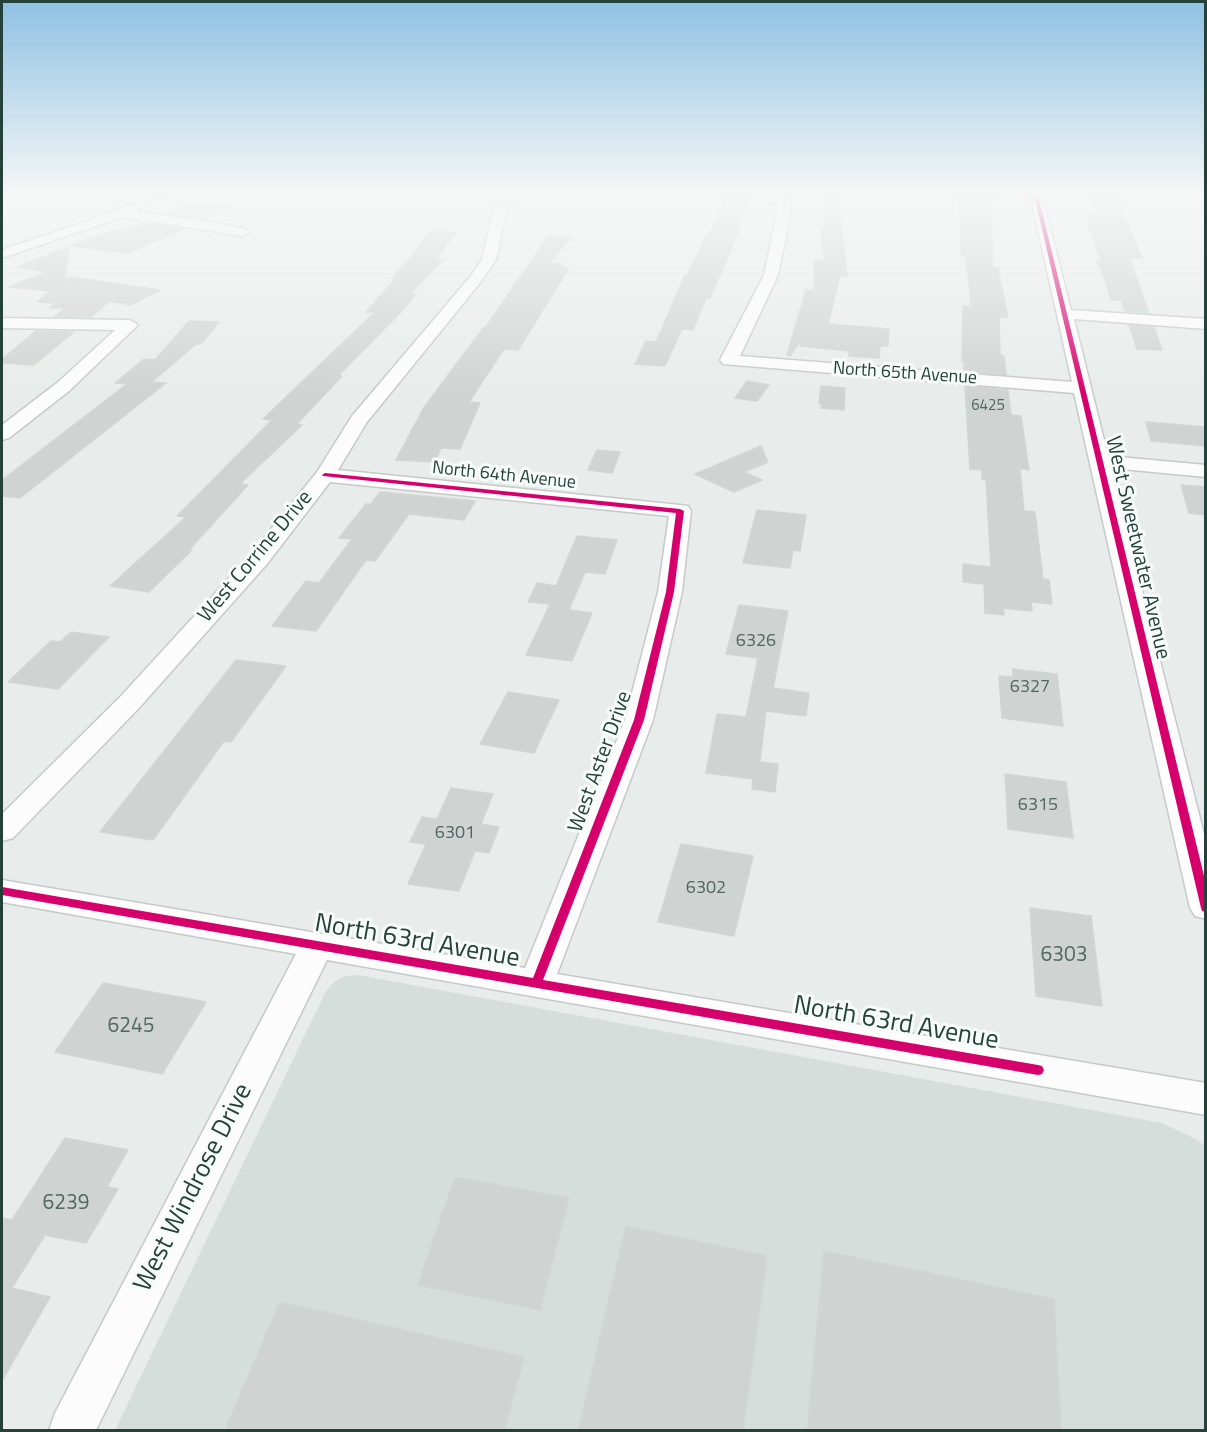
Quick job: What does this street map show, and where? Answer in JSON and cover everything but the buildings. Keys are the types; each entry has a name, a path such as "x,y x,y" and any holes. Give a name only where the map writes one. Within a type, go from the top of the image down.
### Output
{"street":[{"name":"West Corrine Drive","path":"2,831 130,702 259,559 325,474 359,420 476,280 488,262"},
{"name":"North 65th Avenue","path":"774,262 771,275 729,360 1081,388"},
{"name":"West Sweetwater Avenue","path":"1052,262 1098,462 1206,908"},
{"path":"1065,314 1206,324"},
{"path":"2,323 130,325 63,387 2,434"},
{"path":"1098,462 1206,471"},
{"name":"North 64th Avenue","path":"325,474 680,511"},
{"name":"West Aster Drive","path":"536,984 639,720 670,592 680,511"},
{"name":"North 63rd Avenue","path":"2,891 1206,1099"},
{"name":"West Windrose Drive","path":"72,1431 317,946"}],"shaded area":[{"path":"358,975 1162,1123 1196,1139 1205,1146 1205,1430 115,1430 325,993 333,983 344,976"}],"cycle path":[{"path":"1052,262 1206,908"},
{"path":"325,475 680,511 670,592 639,720 536,984"},
{"path":"2,891 1038,1070"}]}
